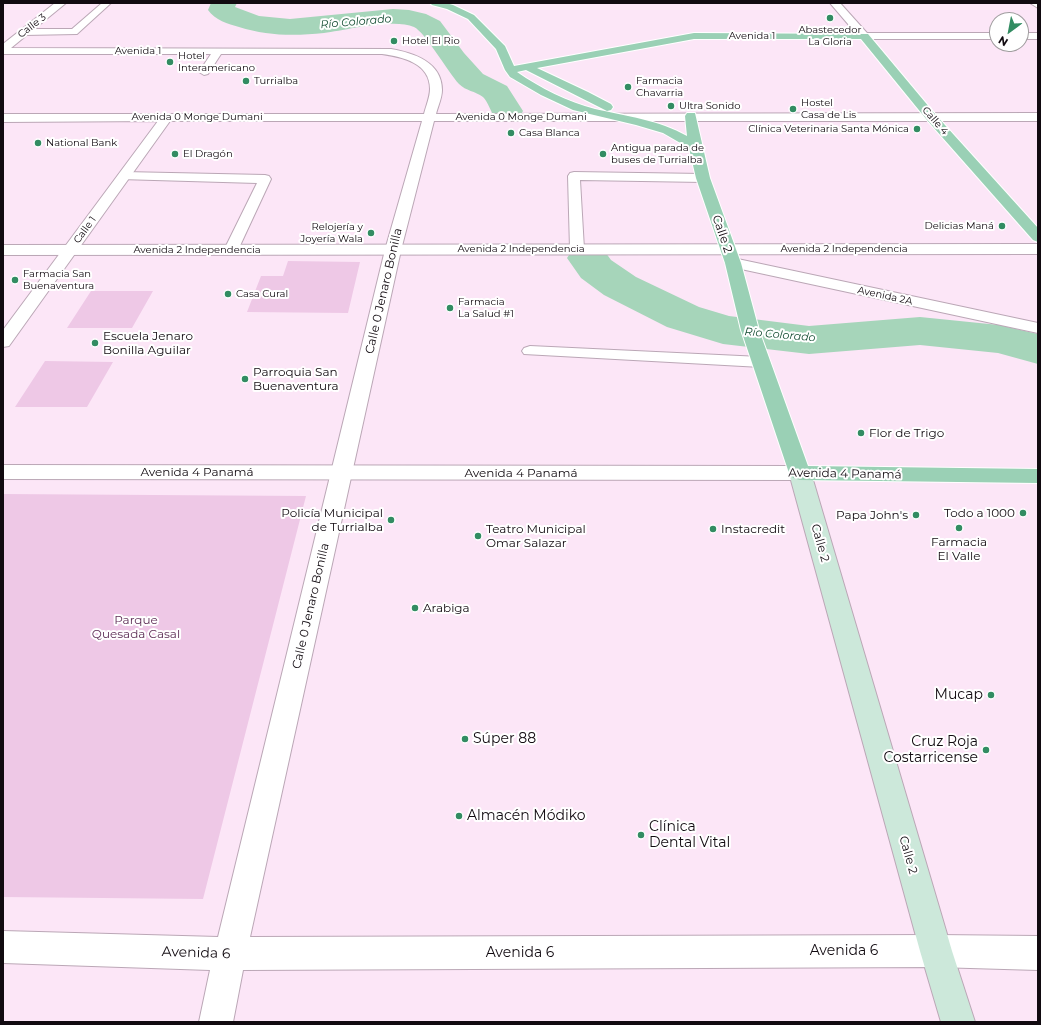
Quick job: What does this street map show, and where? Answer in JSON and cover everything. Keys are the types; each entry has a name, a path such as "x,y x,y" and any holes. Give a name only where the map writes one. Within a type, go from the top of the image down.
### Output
{"main road":[{"path":"435,3 450,7 471,18 501,48 508,66 514,75 563,102 659,127 678,135 695,146"},
{"name":"Avenida 1","path":"526,67 694,36 864,36"},
{"name":"Calle 4","path":"864,36 931,117 1038,237"},
{"path":"508,66 526,67 584,94 605,106 619,117"},
{"name":"Calle 2","path":"691,116 695,146 703,178 730,256 750,330 800,473 936,951 958,1022"},
{"name":"Avenida 4 Panamá","path":"800,473 1038,476"}],"street":[{"name":"Calle 3","path":"3,50 61,3"},
{"name":"Calle 4","path":"835,3 864,36"},
{"name":"Avenida 1","path":"864,36 989,36"},
{"name":"Avenida 1","path":"3,50 359,50 394,52"},
{"path":"204,72 218,51"},
{"name":"Calle 0 Jenaro Bonilla","path":"216,1022 230,954 393,250 436,91 434,78 421,61 414,57 394,52"},
{"path":"551,117 590,110"},
{"name":"Avenida 0 Monge Dumani","path":"3,118 691,116 1038,117"},
{"name":"Calle 1","path":"3,342 167,117"},
{"name":"Avenida 2 Independencia","path":"3,250 576,249 730,256 1038,249"},
{"name":"Avenida 2A","path":"730,256 1038,328"},
{"name":"Avenida 4 Panamá","path":"3,472 800,473"},
{"name":"Avenida 6","path":"3,947 230,954 936,951 1038,953"}],"lane":[{"path":"24,32 74,32 107,3"},
{"path":"124,176 265,179 231,250"},
{"path":"576,249 574,176 703,178"},
{"path":"530,351 760,359"}],"green space":[{"path":"288,261 360,262 348,313 247,312 261,276 283,276"},
{"path":"91,291 153,291 132,328 67,328"},
{"path":"45,361 113,362 87,407 15,407"},
{"name":"Parque Quesada Casal","path":"3,494 306,496 203,899 3,897"}],"waterway":[{"name":"Río Colorado","path":"224,3 221,10 238,18 272,26 290,27 324,25 393,16 417,19 428,24 434,30 448,51 470,78 496,93 507,111"},
{"name":"Río Colorado","path":"588,258 596,269 620,286 683,317 723,330 809,340 920,331 999,339 1038,349"}],"place":[{"name":"Abastecedor La Gloria","path":"830,18"},
{"name":"Hotel El Rio","path":"394,41"},
{"name":"Hotel Interamericano","path":"170,62"},
{"name":"Turrialba","path":"246,81"},
{"name":"Farmacia Chavarria","path":"628,87"},
{"name":"Ultra Sonido","path":"671,106"},
{"name":"Hostel Casa de Lis","path":"793,109"},
{"name":"Clínica Veterinaria Santa Mónica","path":"917,129"},
{"name":"Casa Blanca","path":"511,133"},
{"name":"National Bank","path":"38,143"},
{"name":"El Dragón","path":"175,154"},
{"name":"Antigua parada de buses de Turrialba","path":"603,154"},
{"name":"Delicias Maná","path":"1002,226"},
{"name":"Relojería y Joyería Wala","path":"371,233"},
{"name":"Farmacia San Buenaventura","path":"15,280"},
{"name":"Casa Cural","path":"228,294"},
{"name":"Farmacia La Salud #1","path":"450,308"},
{"name":"Escuela Jenaro Bonilla Aguilar","path":"95,343"},
{"name":"Parroquia San Buenaventura","path":"245,379"},
{"name":"Flor de Trigo","path":"861,433"},
{"name":"Todo a 1000","path":"1023,513"},
{"name":"Papa John's","path":"916,515"},
{"name":"Policía Municipal de Turrialba","path":"391,520"},
{"name":"Farmacia El Valle","path":"959,528"},
{"name":"Instacredit","path":"713,529"},
{"name":"Teatro Municipal Omar Salazar","path":"478,536"},
{"name":"Arabiga","path":"415,608"},
{"name":"Mucap","path":"991,695"},
{"name":"Súper 88","path":"465,739"},
{"name":"Cruz Roja Costarricense","path":"986,750"},
{"name":"Almacén Módiko","path":"459,816"},
{"name":"Clínica Dental Vital","path":"641,835"}]}
